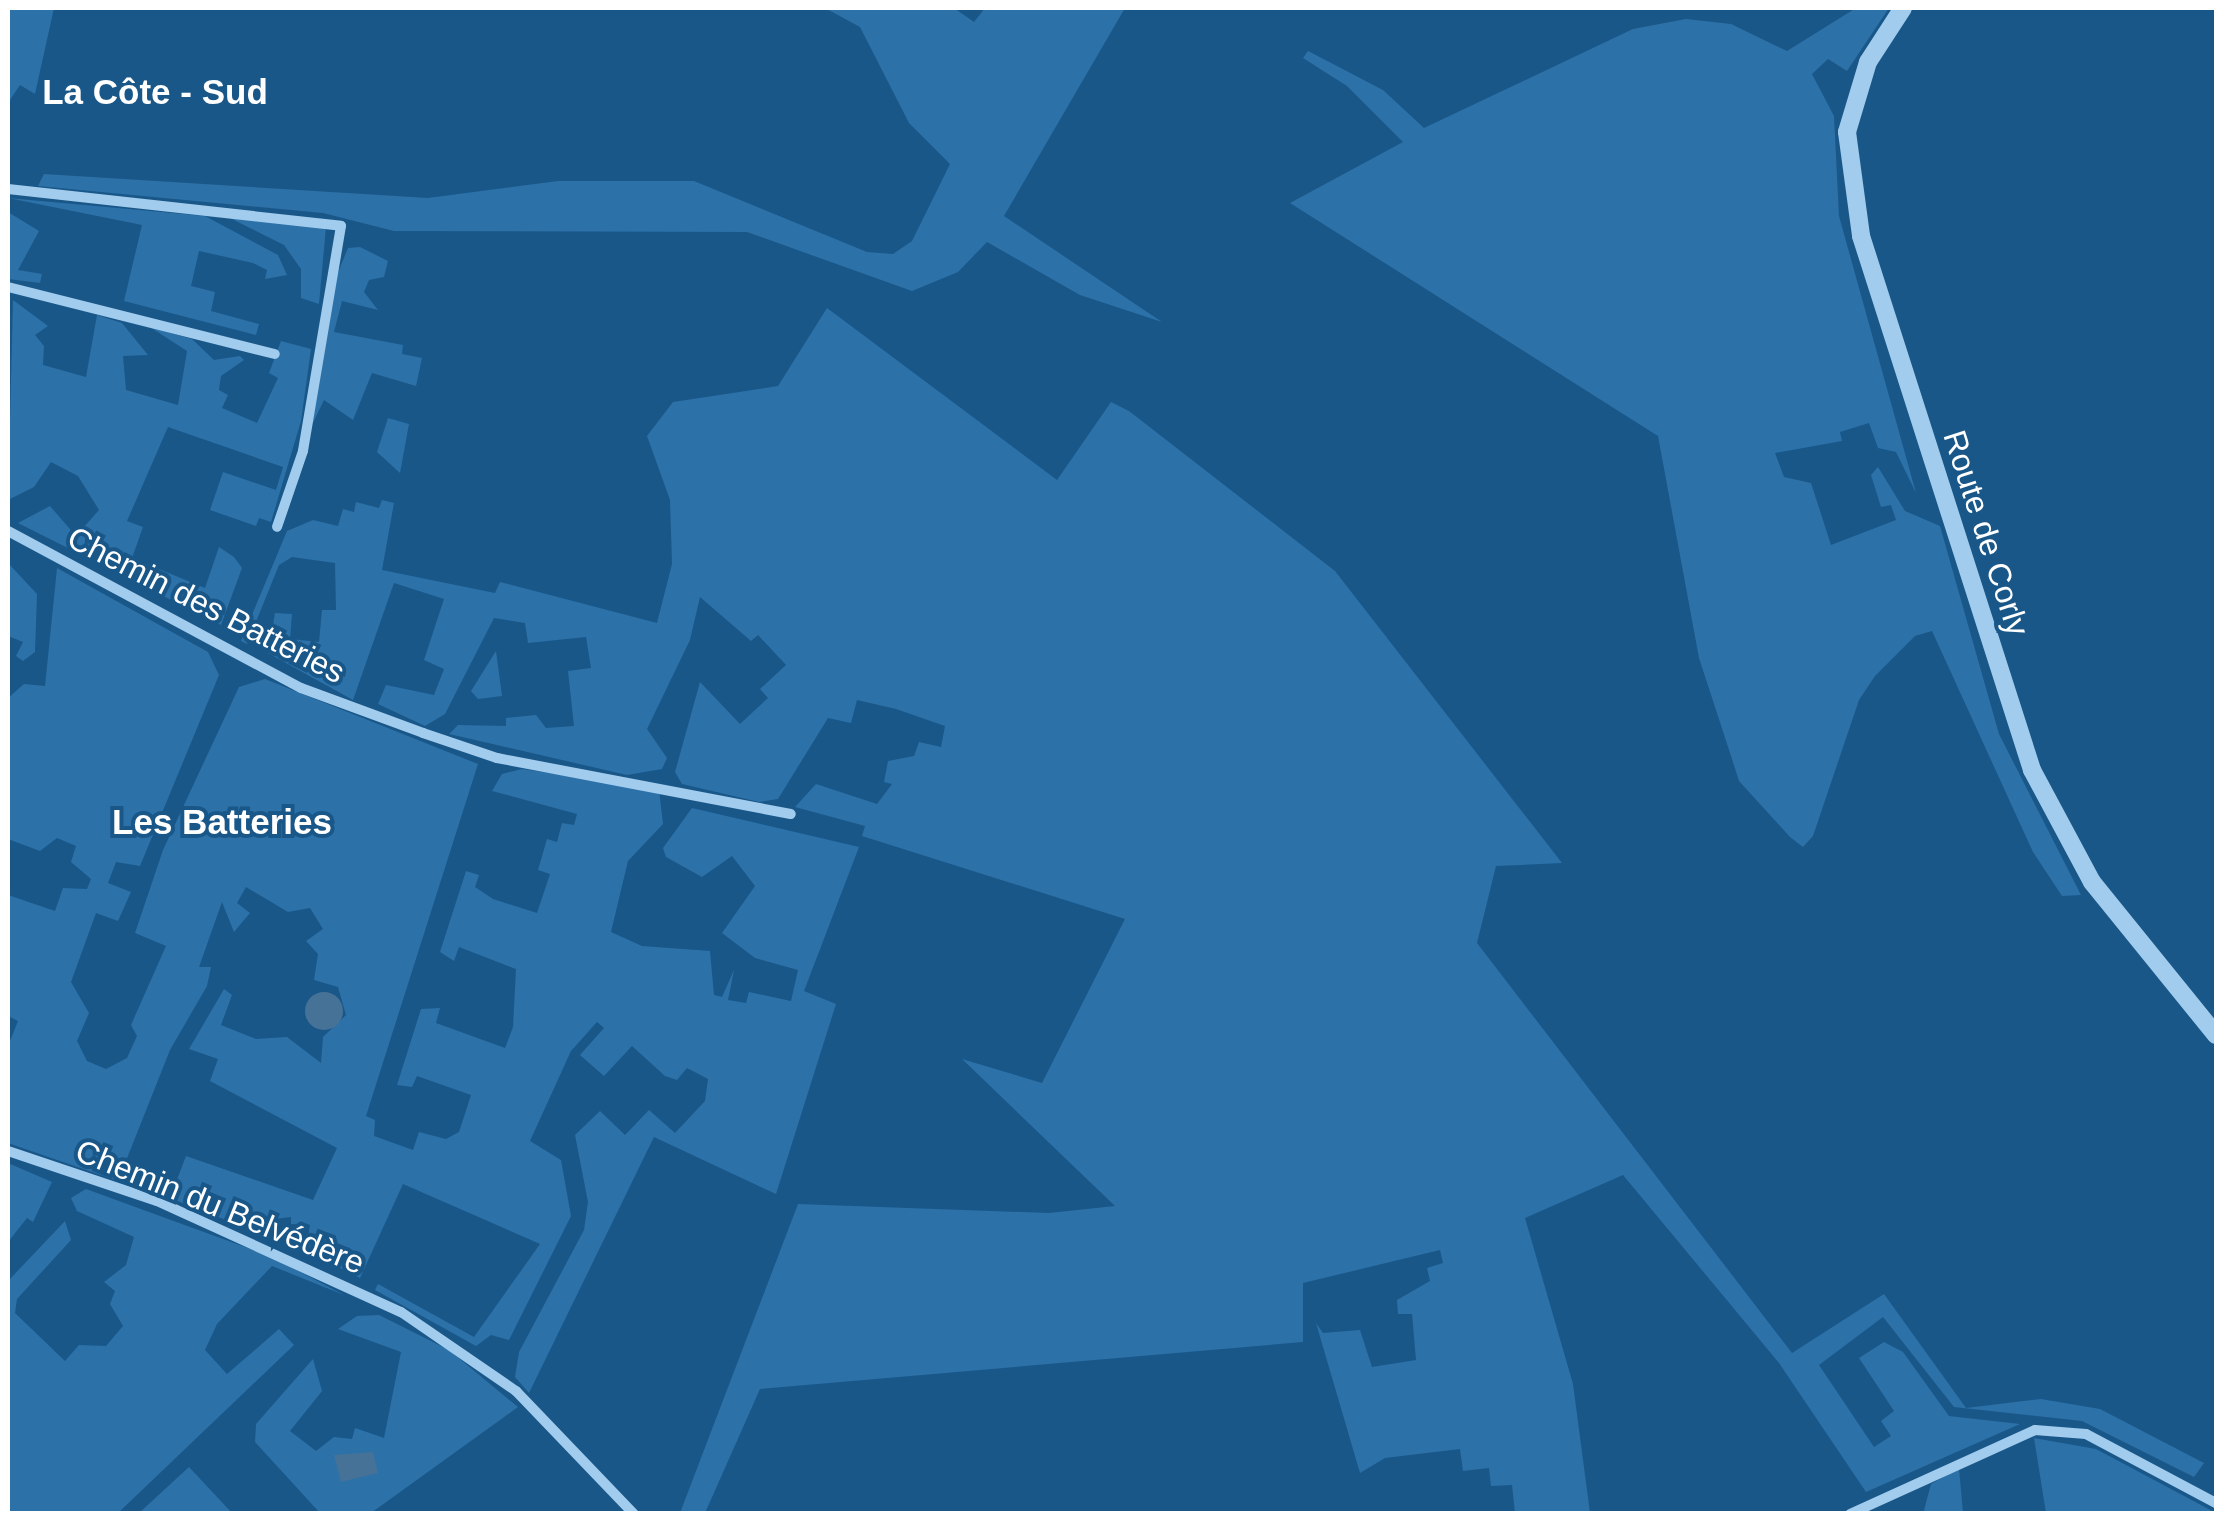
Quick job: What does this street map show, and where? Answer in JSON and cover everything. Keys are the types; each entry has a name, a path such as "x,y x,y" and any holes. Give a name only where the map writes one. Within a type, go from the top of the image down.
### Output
{"street":[{"name":"Route de Corly","path":"1904,8 1868,62 1848,132 1861,236 2032,770 2092,882 2216,1035"},
{"path":"8,189 341,226 303,451 277,527"},
{"path":"8,287 275,354"},
{"name":"Chemin des Batteries","path":"8,531 301,688 435,737 496,758 791,814"},
{"name":"Chemin du Belvédère","path":"8,1151 156,1202 401,1312 516,1391 634,1514"},
{"path":"1850,1514 2035,1430 2086,1434 2216,1503"}],"shaded area":[{"path":"8,8 54,8 35,94 20,85 8,103"},
{"path":"825,8 954,8 974,22 985,8 1125,8 1004,216 1162,322 1080,295 987,242 958,272 912,291 747,232 394,231 323,213 38,186 44,174 428,198 558,181 694,181 867,252 893,254 912,241 950,164 909,123 860,27"},
{"path":"1856,8 1889,8 1847,71 1828,59 1812,74 1834,116 1839,216 1916,493 1896,452 1878,448 1869,423 1840,432 1842,441 1775,453 1784,477 1811,483 1831,545 1896,520 1891,505 1881,507 1871,475 1878,467 1905,511 1940,526 1999,734 2081,895 2062,896 2033,852 1932,631 1915,636 1875,676 1859,700 1813,836 1803,847 1790,837 1739,781 1699,658 1658,436 1290,203 1403,142 1347,86 1303,58 1308,51 1383,90 1424,128 1633,29 1686,19 1731,24 1787,51"},
{"path":"8,198 205,216 278,255 287,275 265,279 267,270 253,263 199,251 191,286 215,292 211,311 259,324 256,335 124,301 142,225"},
{"path":"8,212 39,231 18,270 42,274 40,283 8,279"},
{"path":"224,215 326,227 319,304 301,298 301,269 284,245"},
{"path":"360,247 388,261 384,277 369,280 364,292 378,310 342,301 334,332 403,345 402,354 422,358 416,386 372,373 353,420 324,400 312,425 337,275 348,248"},
{"path":"13,300 48,326 35,335 44,346 43,365 86,377 97,315 122,323 148,355 123,356 126,390 178,405 187,351 150,327 192,339 214,360 240,356 244,360 221,376 219,390 228,395 222,408 257,423 278,378 269,373 281,341 311,349 301,421 271,522 259,518 256,526 210,510 223,472 276,490 283,467 168,427 127,521 143,527 132,558 205,588 219,547 234,557 242,568 221,625 18,523 50,506 76,536 99,510 78,476 51,462 34,487 8,500"},
{"path":"827,308 1057,480 1111,402 1129,411 1335,571 1562,863 1496,866 1477,943 1792,1353 1884,1294 1966,1408 2041,1399 2100,1409 2204,1463 2194,1477 2082,1421 1954,1407 1883,1317 1819,1365 1874,1447 1891,1436 1881,1421 1894,1411 1859,1358 1884,1342 1903,1352 1949,1416 2020,1424 1866,1492 1779,1363 1623,1175 1525,1218 1573,1384 1590,1513 1515,1513 1512,1485 1491,1486 1489,1468 1463,1471 1460,1449 1385,1458 1360,1473 1316,1323 1323,1333 1360,1330 1372,1367 1416,1360 1412,1314 1398,1314 1397,1300 1430,1281 1427,1268 1443,1263 1440,1250 1303,1283 1303,1342 760,1389 705,1513 680,1513 798,1204 1049,1213 1115,1206 962,1059 1042,1083 1125,919 862,836 865,826 795,807 816,784 877,804 892,784 884,782 888,761 914,756 919,742 941,747 945,726 896,709 857,700 851,723 828,718 778,799 759,802 682,784 675,772 700,682 740,724 768,698 760,689 786,665 758,635 751,641 700,597 690,640 647,729 667,758 662,769 627,775 449,734 458,725 506,726 506,718 536,715 546,728 574,726 568,671 591,668 586,637 528,643 525,623 494,618 445,714 425,726 378,704 386,685 434,695 444,669 424,660 444,599 394,583 353,700 268,653 275,613 292,614 290,639 319,642 322,610 336,610 335,563 292,557 279,565 247,644 241,641 287,531 313,520 338,526 343,509 354,512 356,502 379,508 382,500 394,503 382,570 495,593 500,582 657,623 672,564 670,500 647,436 673,402 778,386"},
{"path":"388,418 409,424 400,473 377,452"},
{"path":"8,563 37,594 35,652 23,661 16,656 23,642 8,636"},
{"path":"57,568 208,652 219,675 140,866 116,862 108,883 131,892 118,921 96,913 71,982 89,1013 77,1041 87,1061 106,1069 127,1058 137,1036 131,1025 166,946 135,933 163,850 239,687 265,679 478,764 366,1116 375,1120 374,1136 413,1150 419,1132 446,1139 459,1132 471,1095 417,1076 412,1087 397,1085 421,1009 440,1008 436,1023 505,1048 513,1027 516,969 459,947 454,961 440,952 466,871 479,875 475,887 493,899 537,913 550,874 538,870 547,839 557,842 562,823 574,825 577,814 492,791 502,774 522,769 659,789 663,824 628,861 611,932 642,946 710,951 714,995 722,997 734,970 728,1000 746,1003 749,992 791,1001 798,970 755,958 722,933 755,886 732,856 702,877 666,857 663,848 692,808 859,847 804,991 836,1004 776,1194 654,1137 529,1393 515,1377 519,1352 584,1230 588,1202 575,1135 600,1111 625,1135 649,1110 675,1133 705,1101 708,1079 687,1068 677,1080 665,1076 632,1046 604,1076 580,1055 604,1028 597,1022 571,1051 530,1141 561,1160 571,1216 509,1340 491,1335 476,1346 375,1290 378,1284 474,1337 540,1244 403,1184 360,1278 268,1233 308,1237 310,1225 291,1224 291,1217 236,1224 170,1198 186,1156 313,1200 337,1148 210,1081 218,1059 189,1049 224,989 232,995 221,1025 256,1039 287,1037 321,1063 323,1037 346,1015 338,987 314,980 318,954 306,941 323,929 310,908 288,912 246,887 237,903 250,913 234,932 222,902 199,967 211,967 207,986 170,1050 118,1181 8,1143 8,1046 18,1021 8,1016 8,895 55,911 63,888 87,889 91,879 71,862 76,846 57,838 40,851 8,839 8,698 24,684 45,686"},
{"path":"496,651 502,696 478,699 471,691"},
{"path":"324,992 337,998 343,1011 337,1024 324,1030 311,1024 305,1011 311,998"},
{"path":"8,1163 52,1182 33,1222 27,1218 8,1242"},
{"path":"86,1189 270,1256 344,1295 272,1266 217,1324 205,1350 227,1374 279,1329 294,1345 118,1513 8,1514 8,1281 65,1221 71,1240 17,1299 15,1313 65,1361 79,1345 106,1346 123,1326 110,1304 115,1291 104,1282 126,1265 134,1237 77,1211 71,1198"},
{"path":"379,1315 449,1350 518,1407 371,1513 320,1513 255,1442 256,1424 313,1359 322,1391 290,1431 316,1451 334,1437 352,1439 355,1428 384,1438 401,1352 338,1329 357,1316"},
{"path":"2034,1438 2096,1449 2216,1513 2046,1513"},
{"path":"373,1452 378,1473 341,1482 334,1455"},
{"path":"189,1467 232,1513 139,1513"},
{"path":"1959,1468 1963,1513 1923,1514 1931,1484"}],"district":[{"name":"La Côte - Sud","path":"155,92"},
{"name":"Les Batteries","path":"222,822"}]}
